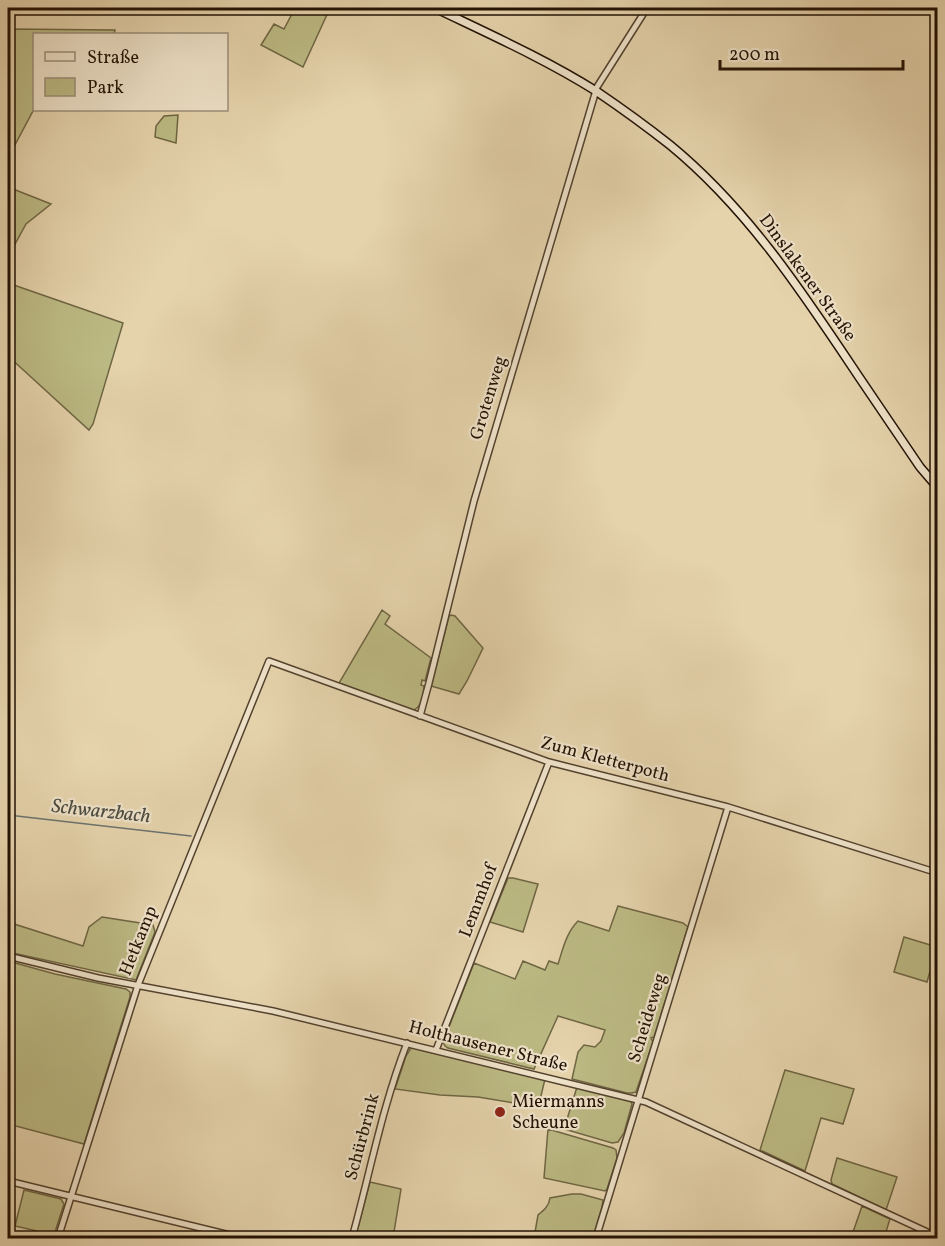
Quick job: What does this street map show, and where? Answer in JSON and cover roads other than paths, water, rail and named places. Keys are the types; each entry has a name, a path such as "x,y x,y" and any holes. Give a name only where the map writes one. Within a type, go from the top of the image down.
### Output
{"main road":[{"name":"Dinslakener Straße","path":"435,8 551,65 596,91 641,122 702,174 741,213 787,270 920,466 938,488"}],"street":[{"name":"Grotenweg","path":"420,716 474,501 596,91 647,8"},
{"name":"Zum Kletterpoth","path":"269,661 549,762 728,807 938,873"},
{"name":"Hetkamp","path":"58,1239 138,985 269,661"},
{"name":"Lemmhof","path":"436,1050 549,762"},
{"name":"Scheideweg","path":"596,1239 728,807"},
{"name":"Holthausener Straße","path":"8,956 98,978 273,1011 646,1102 938,1238"},
{"name":"Schürbrink","path":"352,1239 375,1143 407,1043"},
{"path":"8,1181 242,1239"}],"waterway":[{"name":"Schwarzbach","path":"8,815 191,836"}],"place":[{"name":"Miermanns Scheune","path":"500,1112"}]}
